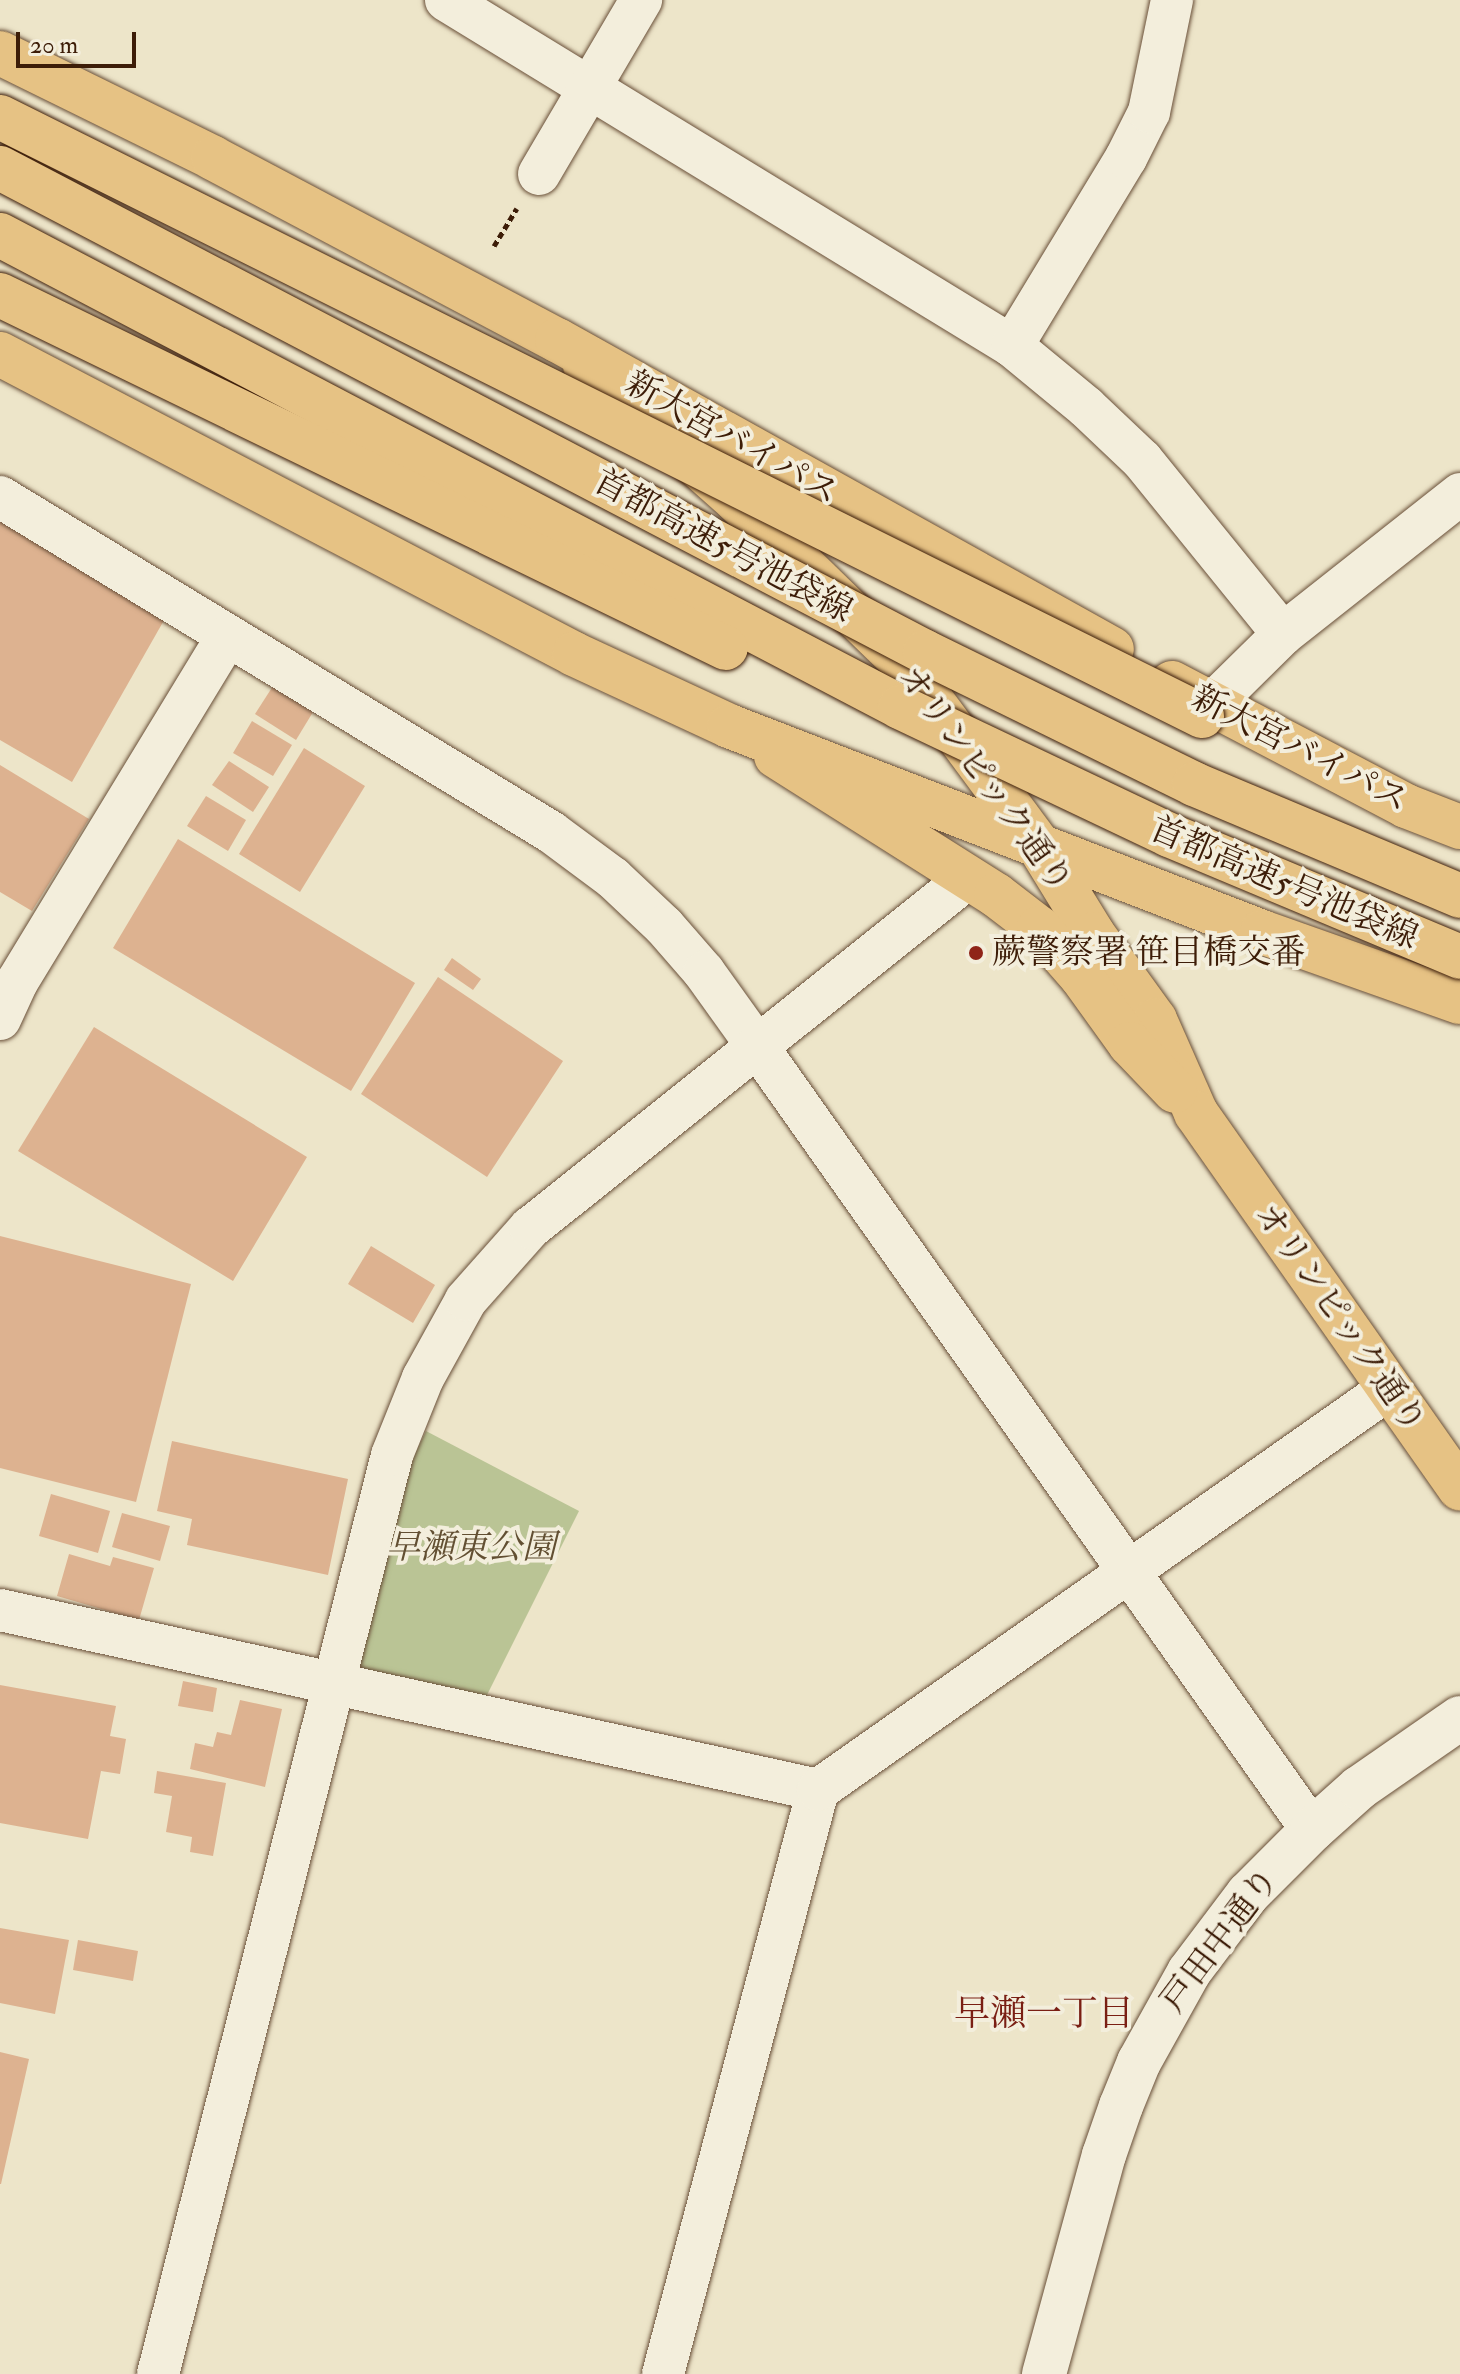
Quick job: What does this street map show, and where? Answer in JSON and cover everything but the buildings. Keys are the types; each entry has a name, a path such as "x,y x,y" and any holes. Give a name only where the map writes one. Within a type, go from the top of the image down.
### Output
{"main road":[{"name":"新大宮バイパス","path":"0,53 213,158 557,340 1206,710 1406,806 1460,827"},
{"path":"0,117 1206,710"},
{"name":"首都高速5号池袋線","path":"0,168 925,652 1194,784 1460,896"},
{"name":"首都高速5号池袋線","path":"0,235 900,707 1169,835 1460,957"},
{"path":"0,295 1157,857 1382,974"},
{"name":"オリンピック通り","path":"557,340 737,501 907,667 1037,843 1093,934 1155,1020 1196,1113 1460,1488"},
{"path":"0,354 574,654 729,726 1262,932 1460,1002"},
{"path":"729,726 968,878 1039,928 1081,976 1130,1044 1196,1113"}],"street":[{"path":"446,0 1012,346 1086,407 1142,460 1283,634"},
{"path":"539,174 641,0"},
{"path":"1012,346 1126,158 1149,112 1172,0"},
{"path":"1206,710 1283,634 1460,494"},
{"path":"0,497 551,832 613,878 664,926 704,972 1312,1830"},
{"path":"0,1019 17,982 227,637"},
{"path":"158,2374 392,1455 423,1378 466,1300 530,1228 968,878"},
{"path":"663,2374 818,1790 1390,1388"},
{"path":"0,1610 818,1790"},
{"name":"戸田中通り","path":"1044,2374 1104,2155 1139,2062 1169,2006 1217,1933 1248,1894 1312,1830 1359,1788 1460,1718"}],"green space":[{"name":"早瀬東公園","path":"426,1431 579,1511 486,1697 355,1667 408,1468"}],"place":[{"name":"蕨警察署 笹目橋交番","path":"976,953"}],"district":[{"name":"早瀬一丁目","path":"1044,2014"}]}
